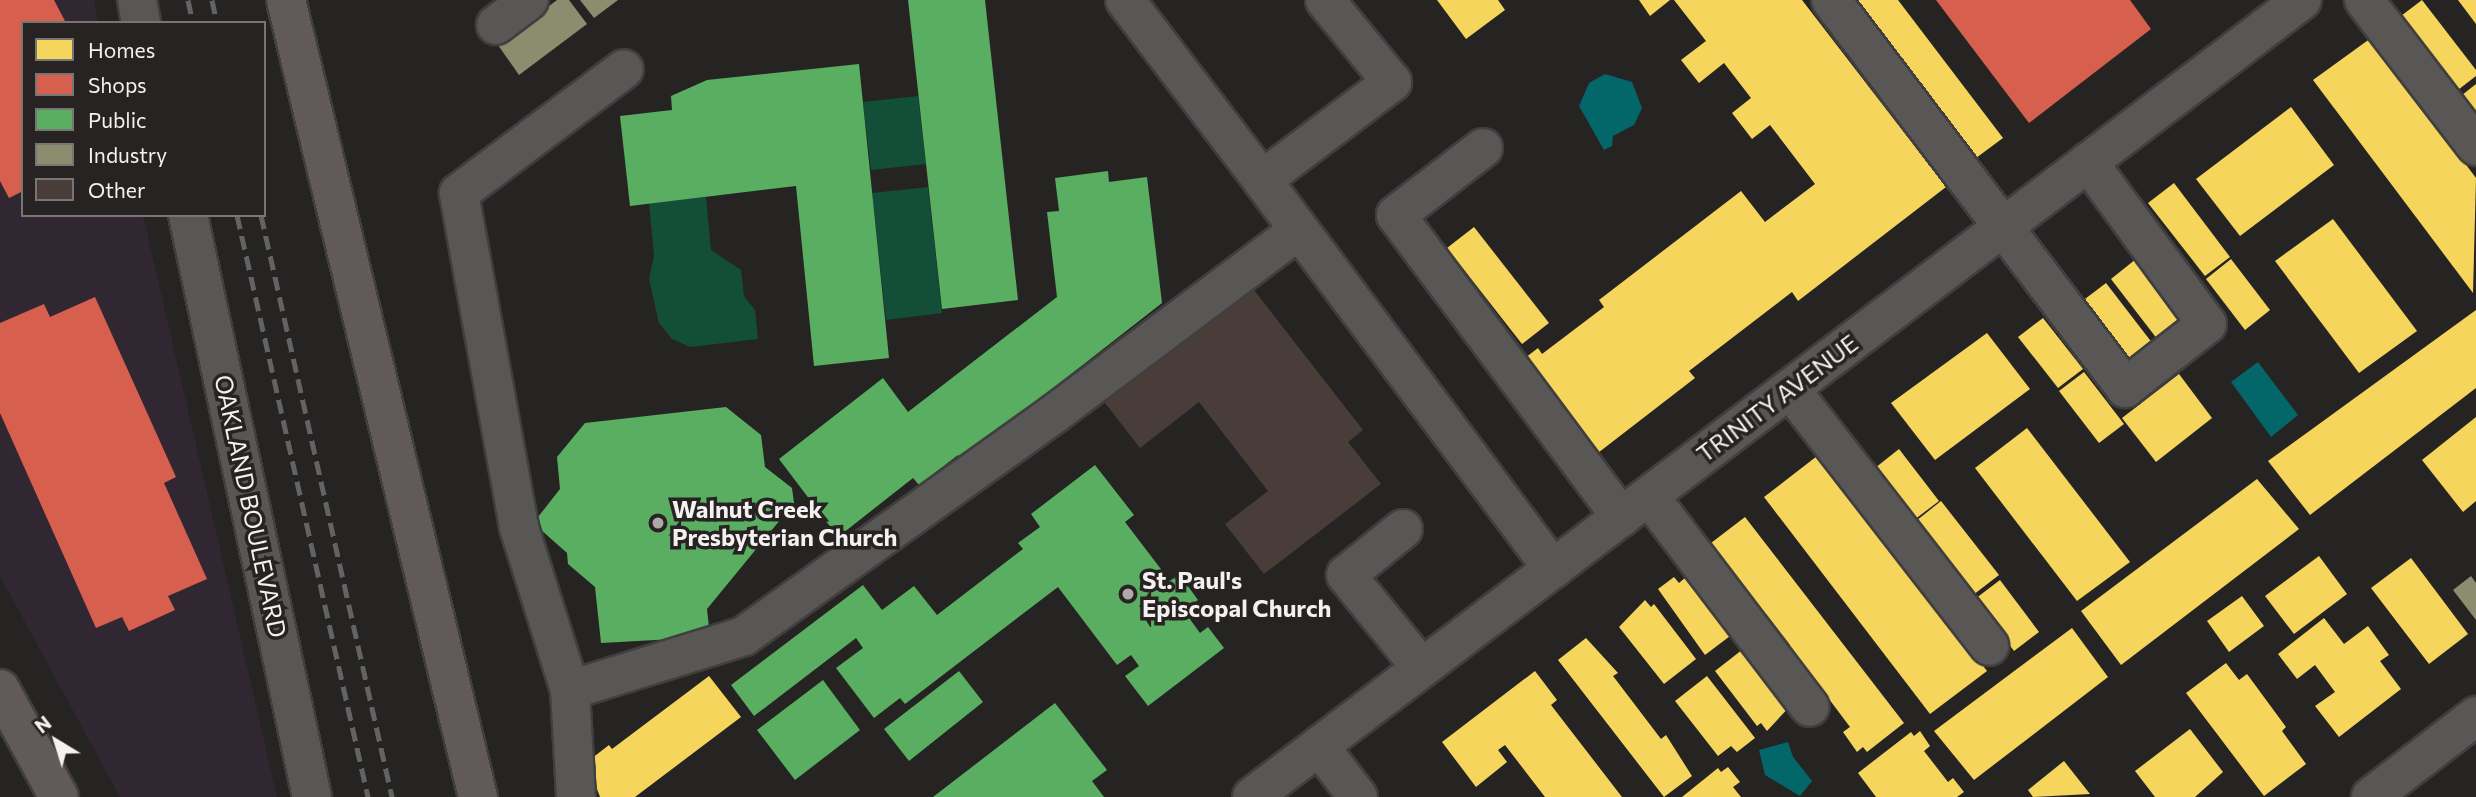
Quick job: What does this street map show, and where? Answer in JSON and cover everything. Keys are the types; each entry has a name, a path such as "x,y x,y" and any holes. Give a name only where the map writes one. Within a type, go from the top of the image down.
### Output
{"highway":[{"path":"286,0 478,797"},
{"path":"0,689 60,797"}],"street":[{"path":"137,0 141,21"},
{"path":"496,25 529,0"},
{"path":"1125,0 1553,569"},
{"path":"1262,180 1392,82 1325,0"},
{"path":"1831,0 2125,388 2207,324 2088,162"},
{"name":"TRINITY AVENUE","path":"1276,790 1319,746 1421,667 2302,0"},
{"path":"2364,0 2476,146"},
{"path":"576,797 570,690 519,527 459,192 624,69"},
{"path":"1483,148 1396,215 1635,506 1810,707"},
{"name":"OAKLAND BOULEVARD","path":"188,217 312,797"},
{"path":"570,690 744,636 1054,414 1299,230"},
{"path":"1790,389 1989,646"},
{"path":"1403,529 1346,575 1421,667"},
{"path":"2371,797 2476,716"},
{"path":"1319,746 1358,797"}],"shaded area":[{"path":"0,0 94,0 98,21 21,21 21,217 143,217 277,797 120,797 0,576"}],"green space":[{"path":"918,96 926,164 871,170 863,102"},
{"path":"928,187 942,313 886,320 872,193"},
{"path":"706,197 711,250 741,270 744,296 755,310 758,339 690,347 672,339 659,323 649,279 654,256 649,203"}],"water":[{"path":"1605,74 1632,82 1642,108 1634,125 1613,136 1612,146 1604,150 1579,106 1589,83"},
{"path":"2258,362 2298,415 2271,437 2231,382"},
{"path":"1788,742 1793,757 1812,781 1800,796 1765,775 1759,750"}],"building: Homes":[{"path":"1437,0 1498,0 1505,10 1466,39"},
{"path":"1639,0 1670,0 1650,16"},
{"path":"1674,0 1802,0 1946,187 1798,301 1792,292 1689,371 1695,378 1594,456 1521,361 1538,348 1542,354 1604,307 1599,300 1741,191 1765,222 1815,184 1770,125 1752,139 1732,113 1751,98 1724,63 1699,83 1681,60 1706,41"},
{"path":"1856,0 1898,0 2003,138 1976,158"},
{"path":"2422,0 2476,70 2476,76 2454,93 2397,19"},
{"path":"2458,0 2476,0 2476,24"},
{"path":"2371,38 2476,178 2473,293 2313,80"},
{"path":"2476,84 2476,123 2457,99"},
{"path":"2291,107 2334,165 2240,236 2196,179"},
{"path":"2174,183 2230,257 2205,276 2148,203"},
{"path":"2333,219 2417,331 2359,373 2275,261"},
{"path":"1474,227 1549,323 1522,344 1447,248"},
{"path":"2136,259 2193,333 2168,353 2111,279"},
{"path":"2231,259 2270,310 2245,330 2206,279"},
{"path":"2106,283 2163,357 2138,376 2081,302"},
{"path":"2476,310 2476,388 2310,515 2268,461"},
{"path":"2043,318 2083,369 2058,388 2018,337"},
{"path":"1987,333 2030,389 1935,460 1891,403"},
{"path":"2084,372 2124,424 2099,443 2059,391"},
{"path":"2179,374 2212,418 2156,462 2122,418"},
{"path":"2476,417 2476,501 2463,512 2422,460"},
{"path":"2027,428 2130,562 2077,601 1975,468"},
{"path":"1899,449 1939,501 1914,520 1875,468"},
{"path":"1821,453 1987,671 1930,714 1764,497"},
{"path":"2257,479 2299,529 2121,665 2081,611"},
{"path":"1941,501 1999,575 1973,595 1916,521"},
{"path":"1745,517 1904,723 1867,752 1863,747 1857,752 1843,732 1850,727 1829,699 1823,704 1811,688 1818,683 1801,661 1795,666 1783,651 1790,645 1766,614 1759,619 1747,603 1753,598 1736,576 1730,580 1717,564 1724,559 1711,543"},
{"path":"2319,556 2347,594 2294,634 2265,596"},
{"path":"2411,558 2468,634 2429,664 2371,588"},
{"path":"1692,572 1738,630 1705,655 1658,589 1674,577 1679,583"},
{"path":"2000,580 2039,632 2014,651 1975,599"},
{"path":"2242,596 2264,626 2229,652 2207,621"},
{"path":"1645,600 1651,607 1654,604 1696,659 1664,684 1619,627"},
{"path":"2324,618 2344,644 2368,626 2389,655 2380,661 2401,689 2339,737 2315,706 2335,692 2315,665 2297,679 2278,654"},
{"path":"2072,628 2108,677 1974,780 1934,731"},
{"path":"1586,638 1618,673 1613,676 1661,739 1666,735 1692,776 1664,797 1558,660"},
{"path":"1747,646 1792,704 1767,731 1761,723 1757,726 1715,671"},
{"path":"2226,663 2239,680 2247,674 2286,727 2282,731 2306,764 2264,796 2186,693"},
{"path":"1535,671 1557,700 1551,705 1622,797 1545,797 1505,745 1498,750 1507,762 1476,787 1442,742"},
{"path":"709,676 741,717 635,797 600,797 587,762 609,745 612,749"},
{"path":"1707,676 1755,738 1737,752 1731,746 1718,756 1675,701"},
{"path":"2190,729 2223,772 2195,797 2155,797 2135,771"},
{"path":"1920,731 1930,746 1924,751 1948,782 1953,778 1964,792 1957,797 1876,797 1858,773 1911,732 1914,736"},
{"path":"2064,761 2090,794 2033,797 2028,790"},
{"path":"1728,767 1740,782 1733,787 1741,797 1682,797 1718,768 1721,772"}],"building: Shops":[{"path":"0,0 54,0 65,21 21,21 21,192 9,198 0,181"},
{"path":"1936,0 2130,0 2151,29 2029,123"},
{"path":"95,297 176,477 164,483 207,579 168,596 175,610 129,631 122,617 96,628 0,413 0,323 44,304 50,317"}],"building: Public":[{"path":"908,0 985,0 1018,300 942,309"},
{"path":"859,64 889,358 814,366 796,186 630,206 620,116 672,110 671,96 707,80"},
{"path":"1108,171 1109,182 1147,177 1162,303 961,460 958,455 919,485 913,478 838,537 779,459 883,378 908,412 1057,297 1047,212 1059,211 1055,178"},
{"name":"Walnut Creek Presbyterian Church","path":"726,407 761,435 765,467 792,488 794,503 707,609 710,637 601,643 595,587 568,564 567,553 540,529 538,517 560,489 557,457 585,423"},
{"name":"St. Paul's Episcopal Church","path":"1095,465 1134,515 1125,522 1170,581 1179,574 1198,600 1184,611 1200,633 1208,627 1224,648 1148,706 1125,676 1139,666 1131,655 1117,665 1058,587 905,704 900,698 874,718 836,668 863,648 856,638 754,716 731,685 863,585 882,610 914,586 937,615 1023,549 1018,543 1040,527 1031,514"},
{"path":"959,671 983,702 909,761 884,729"},
{"path":"823,680 860,730 795,780 757,730"},
{"path":"1055,703 1107,770 1092,781 1104,797 933,797"}],"building: Industry":[{"path":"557,0 569,0 587,24 519,75 498,45"},
{"path":"580,0 618,0 594,18"},
{"path":"2471,576 2476,583 2476,620 2453,590"}],"building: Other":[{"path":"1243,276 1363,430 1348,442 1381,484 1264,574 1225,524 1268,491 1199,402 1140,448 1095,390"}],"railway":[{"path":"188,0 193,21"},
{"path":"212,0 217,21"},
{"path":"237,217 368,797"},
{"path":"261,217 392,797"}],"place":[{"name":"Walnut Creek Presbyterian Church","path":"658,523"},
{"name":"St. Paul's Episcopal Church","path":"1128,594"}]}
